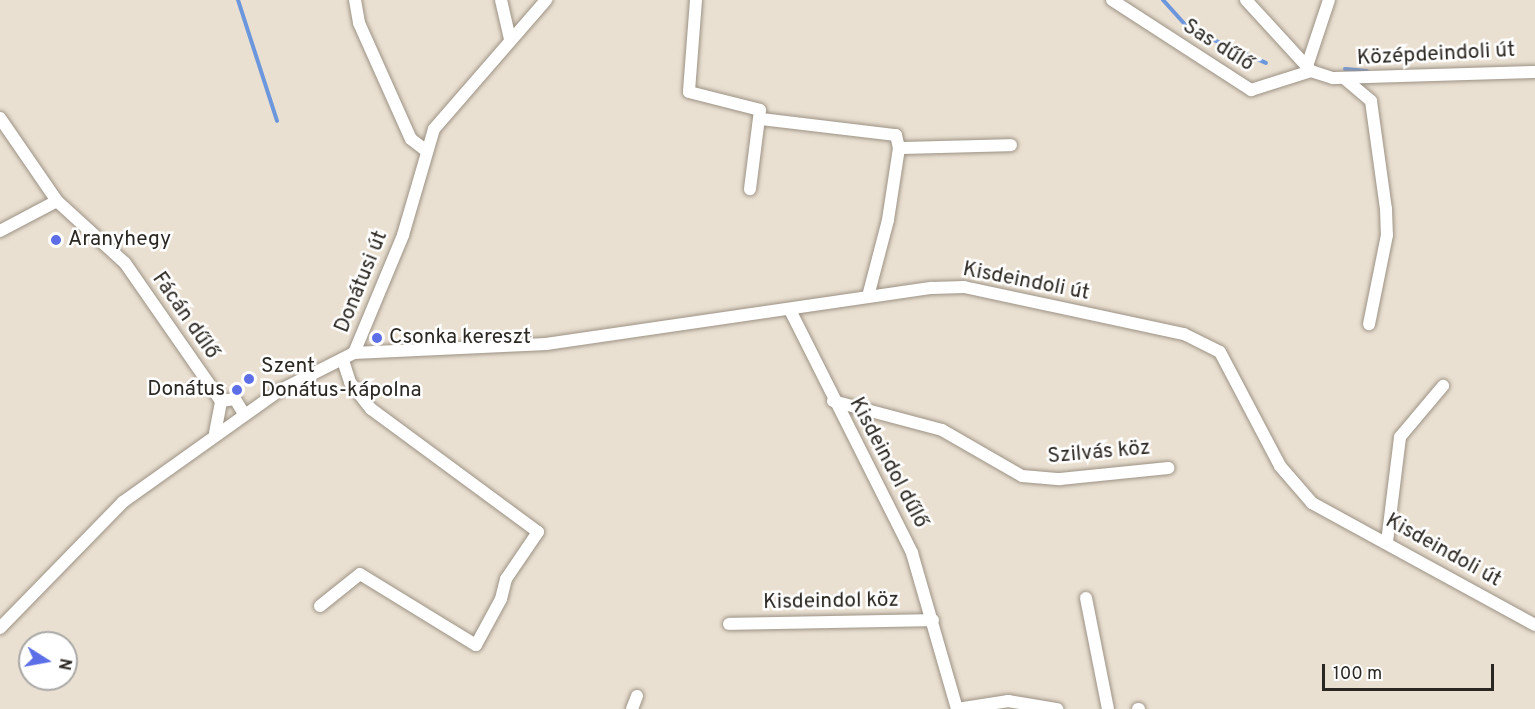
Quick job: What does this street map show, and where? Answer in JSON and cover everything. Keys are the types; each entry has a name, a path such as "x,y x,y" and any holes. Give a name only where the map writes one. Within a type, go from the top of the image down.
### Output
{"street":[{"path":"356,0 359,23 396,107 411,139 424,149"},
{"path":"501,0 510,39"},
{"name":"Donátusi út","path":"0,628 123,502 215,433 277,392 343,361 354,353 403,235 424,149 448,110 546,0"},
{"path":"696,0 689,92 756,108 761,119 750,189"},
{"name":"Sas dűlő","path":"1112,0 1251,90 1309,69"},
{"path":"1246,0 1309,69"},
{"path":"1309,69 1329,0"},
{"name":"Középdeindoli út","path":"1309,69 1344,78 1535,72"},
{"path":"1344,78 1371,102 1386,209 1387,235 1369,324"},
{"name":"Fácán dűlő","path":"0,118 57,201 125,264 221,401 235,399 244,414"},
{"path":"761,119 896,135 898,148 888,220 868,296"},
{"path":"898,148 1011,145"},
{"path":"0,231 57,201"},
{"name":"Kisdeindoli út","path":"354,353 546,344 790,310 868,296 964,287 1206,343 1220,352 1280,466 1302,494 1336,519 1388,542 1535,625"},
{"name":"Kisdeindol dűlő","path":"790,310 833,402 894,510 933,620 957,709"},
{"path":"320,606 360,574 476,645 501,599 506,579 538,532 371,409 350,382 343,361"},
{"path":"1388,542 1400,436 1443,386"},
{"path":"215,433 221,401"},
{"name":"Szilvás köz","path":"833,402 942,430 1022,476 1060,479 1168,468"},
{"path":"1086,598 1108,709"},
{"name":"Kisdeindol köz","path":"729,624 933,620"},
{"path":"632,709 637,696"},
{"path":"957,709 1008,701 1057,709"}],"waterway":[{"path":"238,0 277,121"},
{"path":"1163,0 1189,29 1266,63"},
{"path":"1345,69 1367,71"}],"place":[{"name":"Aranyhegy","path":"56,240"},
{"name":"Csonka kereszt","path":"377,338"},
{"name":"Szent Donátus-kápolna","path":"249,379"},
{"name":"Donátus","path":"237,390"}]}
